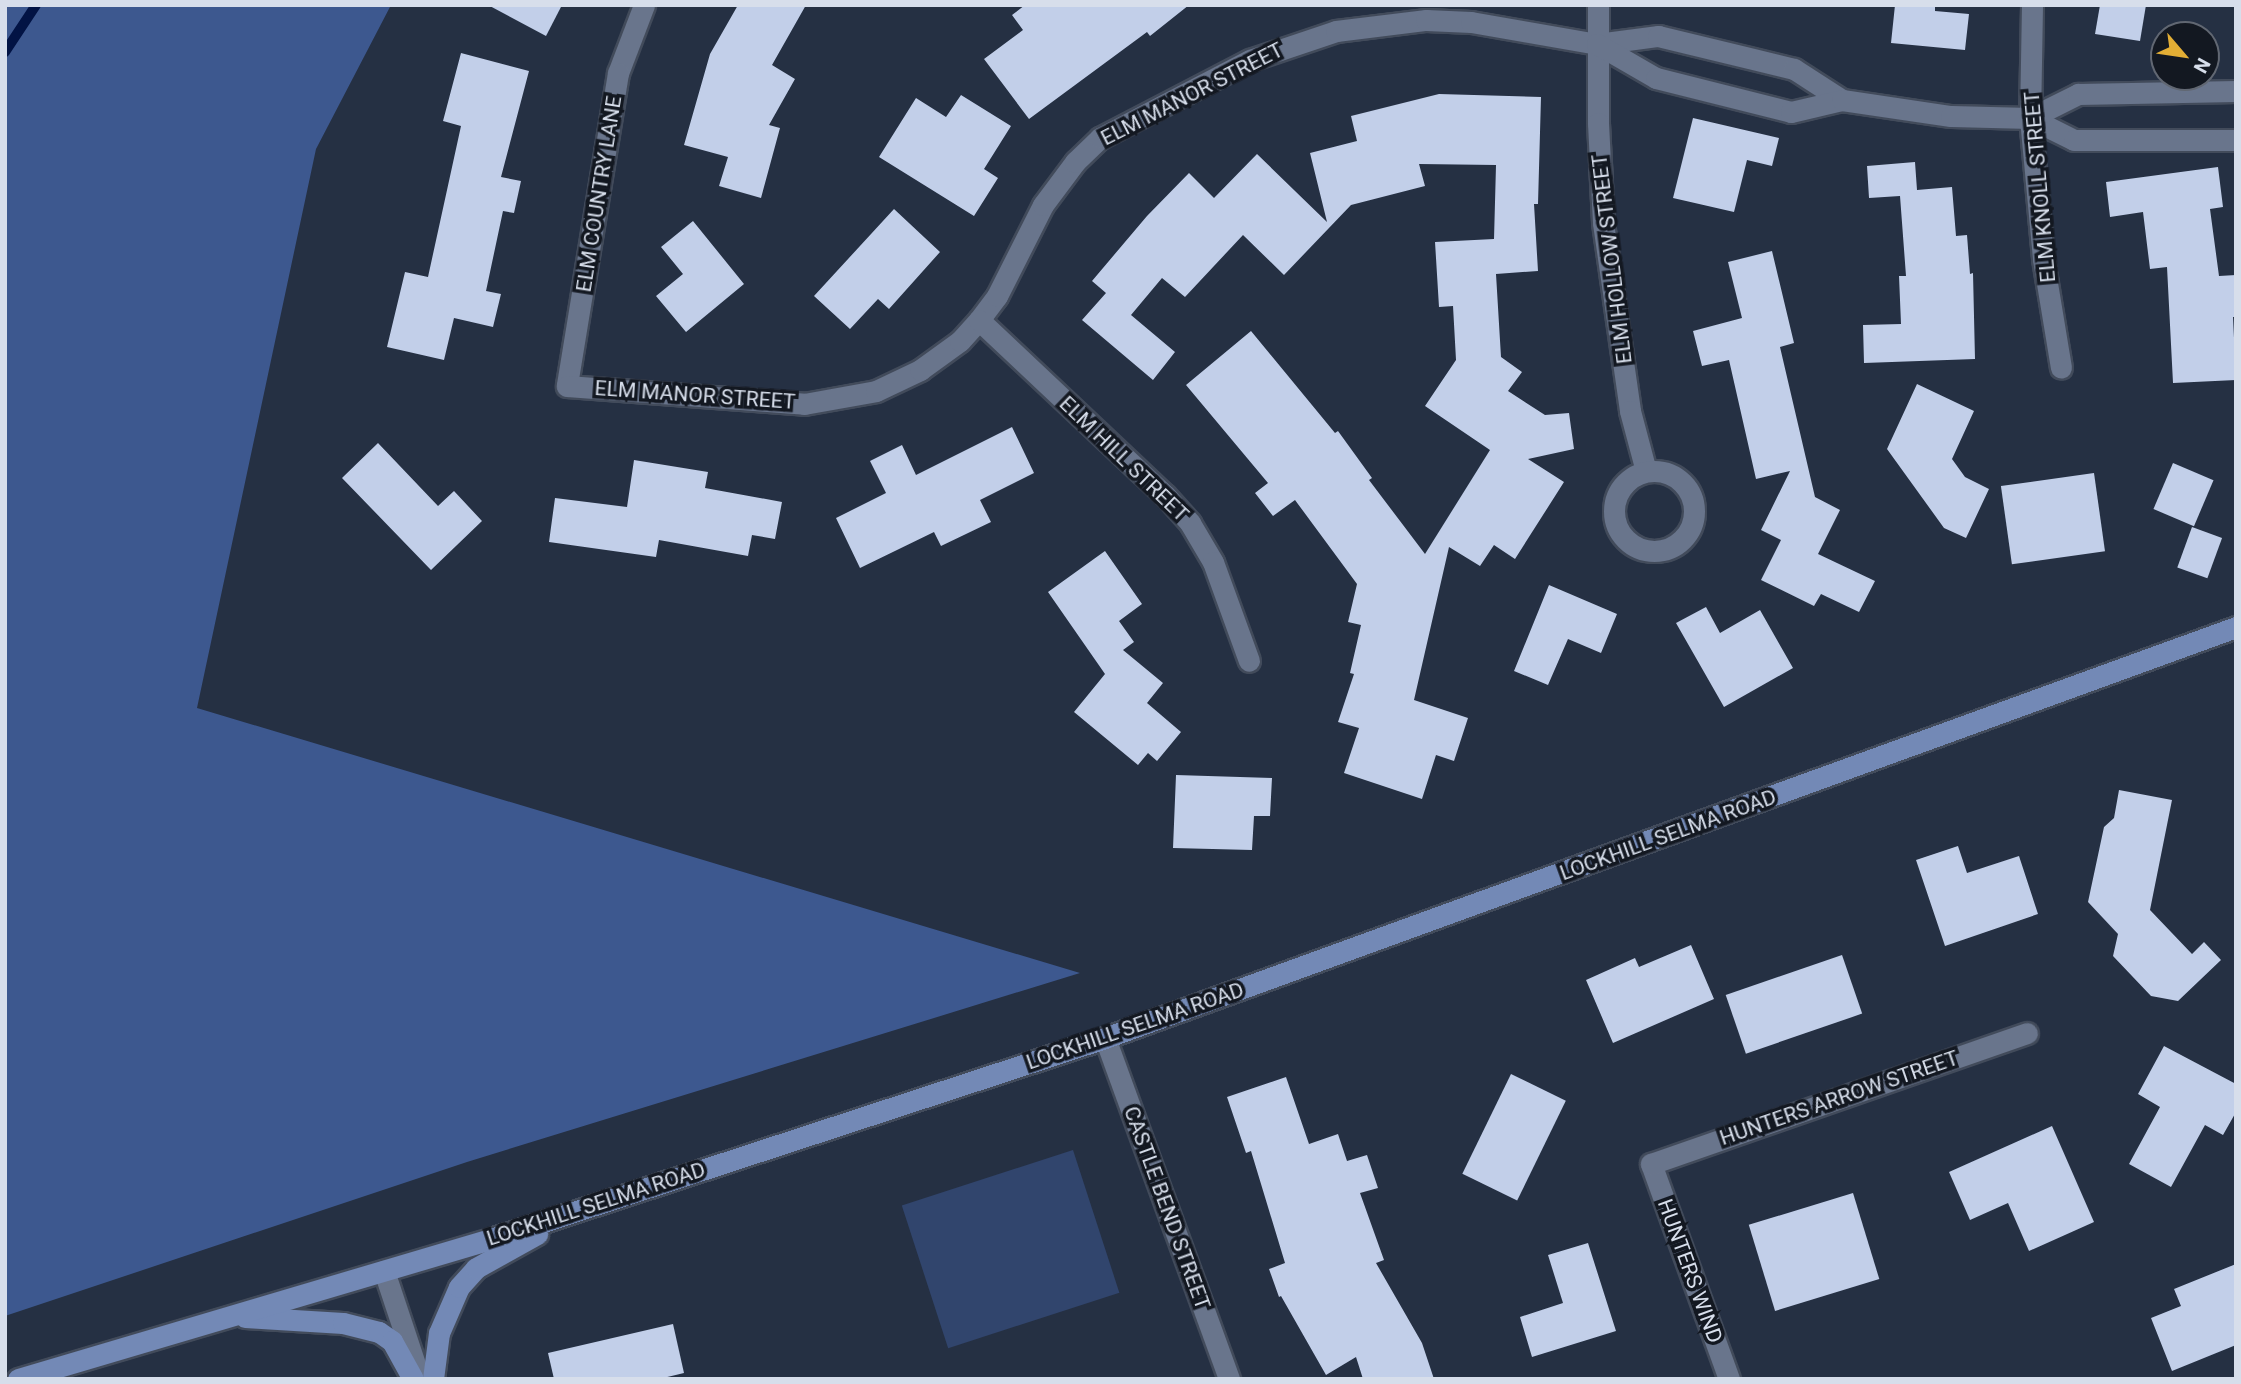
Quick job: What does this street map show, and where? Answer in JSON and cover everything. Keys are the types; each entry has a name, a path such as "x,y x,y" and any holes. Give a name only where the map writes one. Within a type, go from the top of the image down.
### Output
{"main road":[{"name":"LOCKHILL SELMA ROAD","path":"18,1379 578,1211 1105,1038 2236,627"},
{"path":"433,1379 439,1333 459,1287 476,1268 578,1211"},
{"path":"229,1317 343,1323 379,1332 392,1341 413,1379"}],"street":[{"name":"ELM COUNTRY LANE","path":"567,386 618,73 644,5"},
{"name":"ELM HOLLOW STREET","path":"1598,5 1598,123 1604,223 1630,411 1646,471"},
{"name":"ELM KNOLL STREET","path":"2032,5 2030,118 2043,259 2061,368"},
{"name":"ELM MANOR STREET","path":"567,386 804,404 876,391 920,370 960,341 979,320 997,296 1043,205 1075,162 1100,138 1250,60 1336,31 1426,20 1471,22 1597,44 1658,36 1794,69 1842,100"},
{"name":"ELM MANOR STREET","path":"1597,44 1656,78 1791,111 1842,100 1951,116 2030,118 2074,140 2236,140"},
{"name":"ELM MANOR STREET","path":"2030,118 2078,94 2236,91"},
{"name":"ELM HILL STREET","path":"979,320 1166,495 1190,523 1213,562 1249,661"},
{"name":"HUNTERS ARROW STREET","path":"1651,1164 2028,1033"},
{"name":"CASTLE BEND STREET","path":"1105,1038 1230,1379"},
{"name":"HUNTERS WIND","path":"1651,1164 1729,1379"},
{"path":"384,1271 420,1379"}],"shaded area":[{"path":"5,5 391,5 316,149 197,708 1080,973 467,1162 5,1316"},
{"path":"1073,1150 1119,1293 948,1348 902,1206"}],"building":[{"path":"488,5 562,5 546,36"},
{"path":"738,5 806,5 772,65 795,79 769,125 780,128 761,198 719,186 728,157 684,145 710,54"},
{"path":"1025,5 1189,5 1150,36 1147,32 1029,119 984,59 1023,30 1012,15"},
{"path":"1895,5 1935,5 1935,11 1969,14 1965,50 1891,43"},
{"path":"2100,5 2146,5 2140,41 2095,34"},
{"path":"461,53 529,71 501,177 521,181 514,213 503,211 486,291 501,294 493,327 454,318 444,360 387,347 405,272 428,277 461,126 443,121"},
{"path":"1439,94 1541,97 1538,204 1534,204 1538,271 1496,274 1501,357 1522,372 1508,391 1545,415 1569,413 1574,449 1528,459 1564,482 1515,559 1494,545 1480,566 1449,547 1414,700 1468,718 1454,761 1436,755 1422,799 1344,773 1359,728 1338,722 1354,674 1350,673 1361,625 1348,622 1357,584 1295,500 1273,516 1255,493 1268,483 1186,385 1251,331 1335,433 1338,431 1372,478 1369,480 1425,554 1490,450 1425,406 1456,360 1453,306 1439,307 1435,242 1494,239 1496,165 1419,164 1425,186 1351,205 1284,275 1243,235 1185,297 1162,278 1131,315 1175,352 1153,380 1082,320 1106,293 1092,281 1147,216 1189,173 1214,198 1257,154 1327,222 1310,153 1357,141 1351,116"},
{"path":"961,95 1011,126 984,169 998,178 974,216 879,157 916,98 946,117"},
{"path":"1693,118 1779,138 1772,166 1747,160 1734,212 1673,198"},
{"path":"1915,162 1917,190 1952,187 1956,236 1967,235 1970,274 1973,273 1975,359 1864,363 1863,325 1901,324 1899,276 1906,276 1900,196 1869,198 1867,166"},
{"path":"2218,167 2223,207 2210,209 2219,276 2236,275 2236,317 2233,317 2236,380 2173,383 2167,267 2150,269 2143,212 2110,217 2106,182"},
{"path":"894,209 940,252 889,309 878,299 850,329 814,296"},
{"path":"693,221 744,284 686,332 656,296 683,274 661,247"},
{"path":"1772,251 1794,343 1780,347 1815,497 1840,510 1818,554 1875,581 1859,612 1821,594 1814,606 1761,580 1781,540 1761,530 1790,471 1756,479 1729,360 1702,366 1693,331 1742,318 1728,262"},
{"path":"1917,384 1974,411 1952,459 1965,477 1989,489 1966,538 1944,528 1887,449"},
{"path":"1012,427 1034,473 980,500 991,522 941,546 934,532 860,568 836,518 886,493 870,461 902,445 916,475"},
{"path":"378,443 438,506 454,491 482,521 431,570 342,478"},
{"path":"634,460 708,472 705,488 782,502 775,539 752,535 748,556 659,540 656,557 549,542 555,498 627,507"},
{"path":"2173,463 2214,480 2194,526 2153,509"},
{"path":"2094,473 2105,551 2012,564 2001,486"},
{"path":"2192,527 2222,538 2207,578 2177,567"},
{"path":"1105,551 1142,604 1119,621 1134,642 1123,650 1163,683 1147,703 1181,732 1157,761 1148,753 1138,765 1074,712 1105,674 1048,592"},
{"path":"1549,585 1617,614 1601,653 1568,639 1548,685 1514,671"},
{"path":"1706,607 1720,633 1760,610 1793,668 1724,707 1676,623"},
{"path":"1176,775 1272,778 1270,816 1254,816 1252,850 1173,848"},
{"path":"2119,790 2172,800 2150,910 2192,954 2204,942 2221,960 2178,1001 2151,996 2113,956 2118,934 2088,902 2104,827 2114,818"},
{"path":"1958,846 1967,873 2019,856 2038,914 1945,946 1916,860"},
{"path":"1691,945 1714,999 1613,1043 1586,980 1635,958 1639,967"},
{"path":"1842,955 1862,1014 1746,1054 1726,995"},
{"path":"2164,1046 2236,1084 2236,1112 2223,1135 2205,1125 2171,1187 2129,1164 2160,1107 2138,1094"},
{"path":"1511,1074 1566,1101 1517,1201 1462,1174"},
{"path":"1286,1077 1309,1144 1338,1134 1347,1161 1367,1155 1378,1188 1360,1193 1384,1260 1376,1263 1422,1343 1434,1379 1363,1379 1356,1357 1326,1375 1281,1296 1279,1297 1269,1269 1285,1263 1251,1151 1246,1153 1227,1097"},
{"path":"2052,1126 2094,1222 2029,1251 2008,1203 1970,1220 1949,1172"},
{"path":"1853,1193 1879,1279 1775,1311 1749,1225"},
{"path":"1588,1243 1616,1331 1532,1357 1520,1317 1563,1303 1548,1255"},
{"path":"2236,1264 2236,1345 2172,1371 2151,1318 2181,1306 2174,1289"},
{"path":"673,1324 684,1373 659,1379 554,1379 548,1353"}],"waterway":[{"path":"5,52 36,5"}]}
